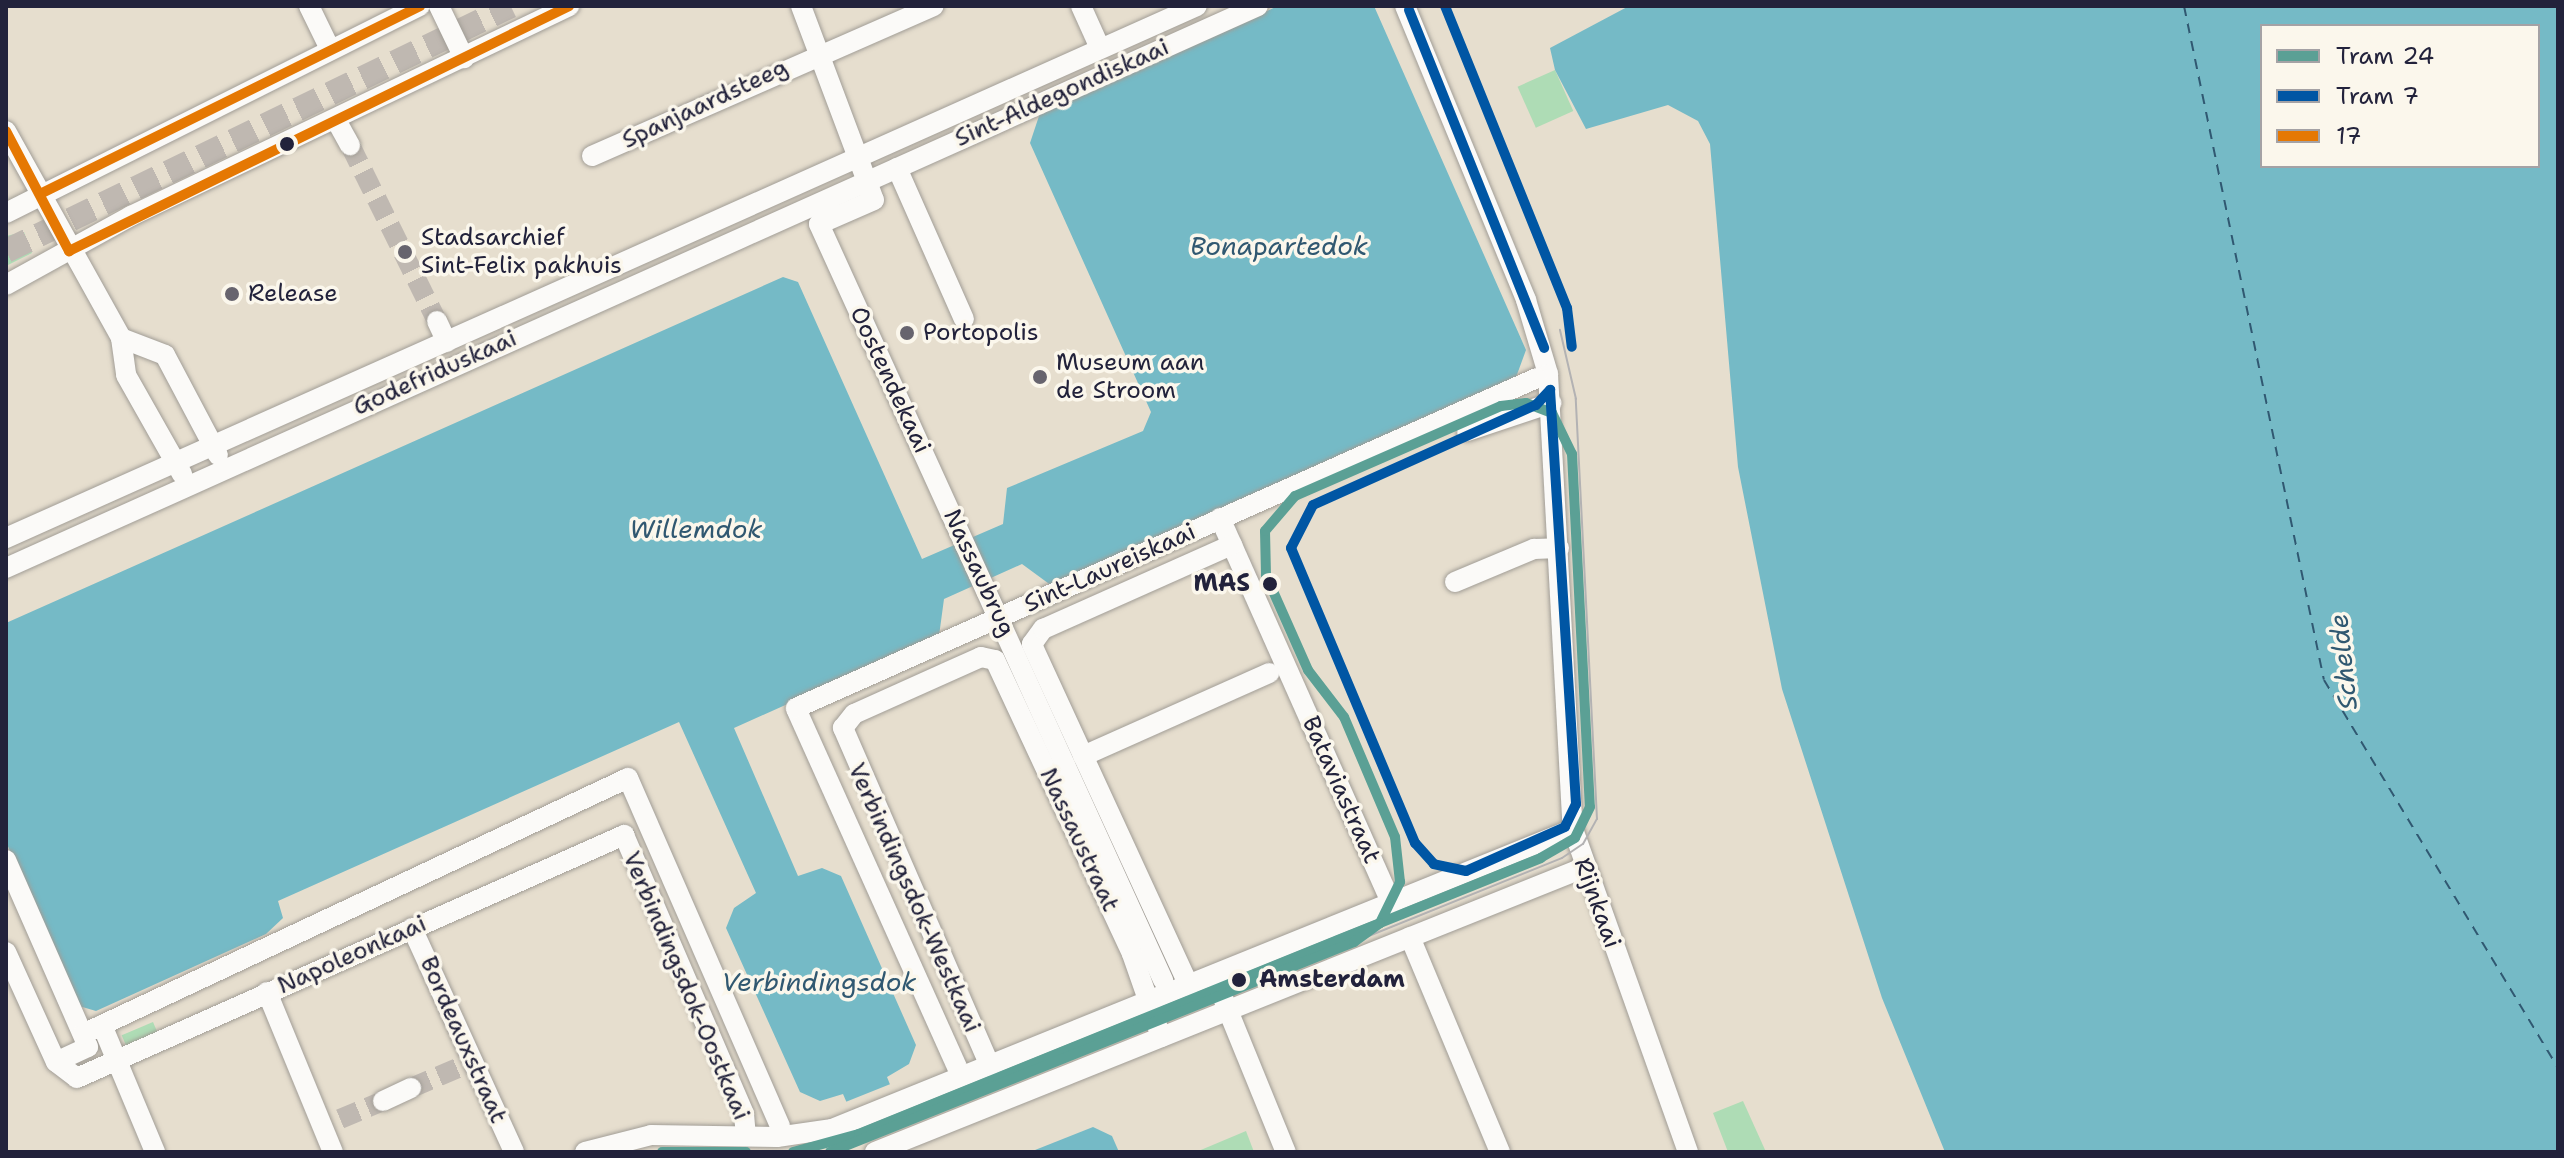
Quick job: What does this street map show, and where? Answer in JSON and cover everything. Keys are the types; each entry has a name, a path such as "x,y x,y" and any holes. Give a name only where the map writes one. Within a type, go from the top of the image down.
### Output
{"street":[{"path":"309,6 330,49"},
{"path":"6,213 420,6"},
{"path":"439,6 464,58"},
{"path":"6,285 69,251 569,6"},
{"path":"801,6 866,181"},
{"name":"Spanjaardsteeg","path":"592,156 817,51 933,6"},
{"path":"1081,6 1100,48"},
{"name":"Sint-Aldegondiskaai","path":"855,158 1197,6"},
{"name":"Sint-Aldegondiskaai","path":"866,181 1258,6"},
{"name":"Rijnkaai","path":"1405,6 1526,300 1551,403 1573,829 1583,868 1688,1152"},
{"path":"336,120 350,145"},
{"path":"6,131 69,251 121,338 126,375 189,486"},
{"name":"Godefriduskaai","path":"6,538 855,158"},
{"path":"897,168 964,319"},
{"name":"Godefriduskaai","path":"6,568 866,181"},
{"name":"Oostendekaai","path":"866,181 874,200 819,224 944,496"},
{"path":"437,321 447,342"},
{"path":"121,338 165,355 225,469"},
{"name":"Sint-Laureiskaai","path":"999,617 1537,378"},
{"path":"1467,431 1518,409 1551,403"},
{"name":"Nassaubrug","path":"944,496 1015,651"},
{"name":"Sint-Laureiskaai","path":"1043,629 1232,545 1220,518"},
{"name":"Bataviastraat","path":"1232,545 1392,904"},
{"path":"1455,582 1534,549 1559,548"},
{"name":"Verbindingsdok-Westkaai","path":"957,1067 796,708 999,617"},
{"name":"Nassaustraat","path":"1043,629 1032,644 1189,986"},
{"name":"Nassaustraat","path":"1015,651 1163,980"},
{"name":"Verbindingsdok-Westkaai","path":"981,657 854,714 843,728 990,1066"},
{"name":"Nassaustraat","path":"981,657 995,660 1149,1002 1161,1037"},
{"name":"Nassaustraat","path":"1083,756 1269,673"},
{"name":"Napoleonkaai","path":"83,1034 628,778"},
{"name":"Verbindingsdok-Oostkaai","path":"628,778 780,1126"},
{"path":"585,1152 651,1135 806,1135 854,1120 1573,829"},
{"name":"Napoleonkaai","path":"56,1062 77,1078 118,1062 267,992 624,835"},
{"name":"Verbindingsdok-Oostkaai","path":"624,835 744,1114 746,1136"},
{"path":"6,860 88,1047 56,1062 6,952"},
{"path":"875,1152 1583,868"},
{"name":"Bordeauxstraat","path":"412,928 465,1065 514,1152"},
{"path":"1410,937 1500,1152"},
{"path":"1214,976 1286,1152"},
{"path":"267,992 332,1123 333,1152"},
{"path":"102,1025 155,1152"},
{"path":"383,1101 411,1088"}],"green space":[{"path":"1555,70 1573,111 1536,128 1518,87"},
{"path":"24,232 32,253 6,266 6,236"},
{"path":"153,1022 158,1034 127,1047 122,1035"},
{"path":"1743,1101 1766,1152 1728,1152 1713,1113"},
{"path":"1246,1131 1254,1152 1196,1152"}],"water":[{"name":"Willemdok","path":"1278,6 1374,6 1526,350 1515,380 1052,586 1022,564 944,599 939,636 734,728 798,876 822,868 841,876 916,1045 909,1064 887,1077 917,1152 868,1152 843,1094 820,1101 800,1092 726,928 734,908 756,893 679,722 278,901 283,918 266,934 96,1011 79,1006 6,842 6,623 783,277 798,282 922,559 1003,524 1007,488 1143,431 1151,412 1030,143 1040,113"},
{"name":"Schelde","path":"1629,6 2558,6 2558,1152 1945,1152 1882,998 1782,689 1738,467 1710,144 1698,121 1668,105 1586,129 1555,70 1550,48"},
{"path":"1093,1127 1112,1136 1119,1152 1030,1152"}],"pier":[{"path":"893,1083 921,1152 864,1152 843,1103"}],"ferry route":[{"path":"2184,6 2324,680 2558,1068"}],"tunnel":[{"path":"6,251 511,6"},
{"path":"350,145 437,321"},
{"path":"411,1088 458,1068"},
{"path":"340,1119 383,1101"}],"tram line":[{"name":"7","path":"1445,6 1567,308 1572,347"},
{"name":"7","path":"1409,10 1544,348"},
{"path":"1354,942 1562,858 1583,844 1597,819 1576,399 1560,330"},
{"name":"7","path":"1550,390 1576,804 1565,827 1466,871 1434,864 1415,843 1291,548 1313,505 1536,405 1550,390"},
{"name":"24","path":"1526,403 1552,413 1572,454 1590,807 1575,838 1541,858 1380,923 1400,882 1395,837 1344,717 1308,670 1266,575 1265,531 1295,496 1501,406 1526,403"},
{"name":"24","path":"793,1152 859,1134 1380,923"},
{"name":"24","path":"830,1152 1354,942 1380,923"},
{"name":"24","path":"662,1152 746,1152"}],"transit line":[{"name":"17","path":"40,194 420,6"},
{"name":"17","path":"6,131 69,251 569,6"}],"place":[{"name":"Stadsarchief Sint-Felix pakhuis","path":"405,252"},
{"name":"Release","path":"232,294"},
{"name":"Portopolis","path":"907,333"},
{"name":"Museum aan de Stroom","path":"1040,377"},
{"name":"MAS","path":"1270,584"},
{"name":"Amsterdam","path":"1239,980"}],"water label":[{"name":"Bonapartedok","path":"1279,246"},
{"name":"Verbindingsdok","path":"819,982"}]}
